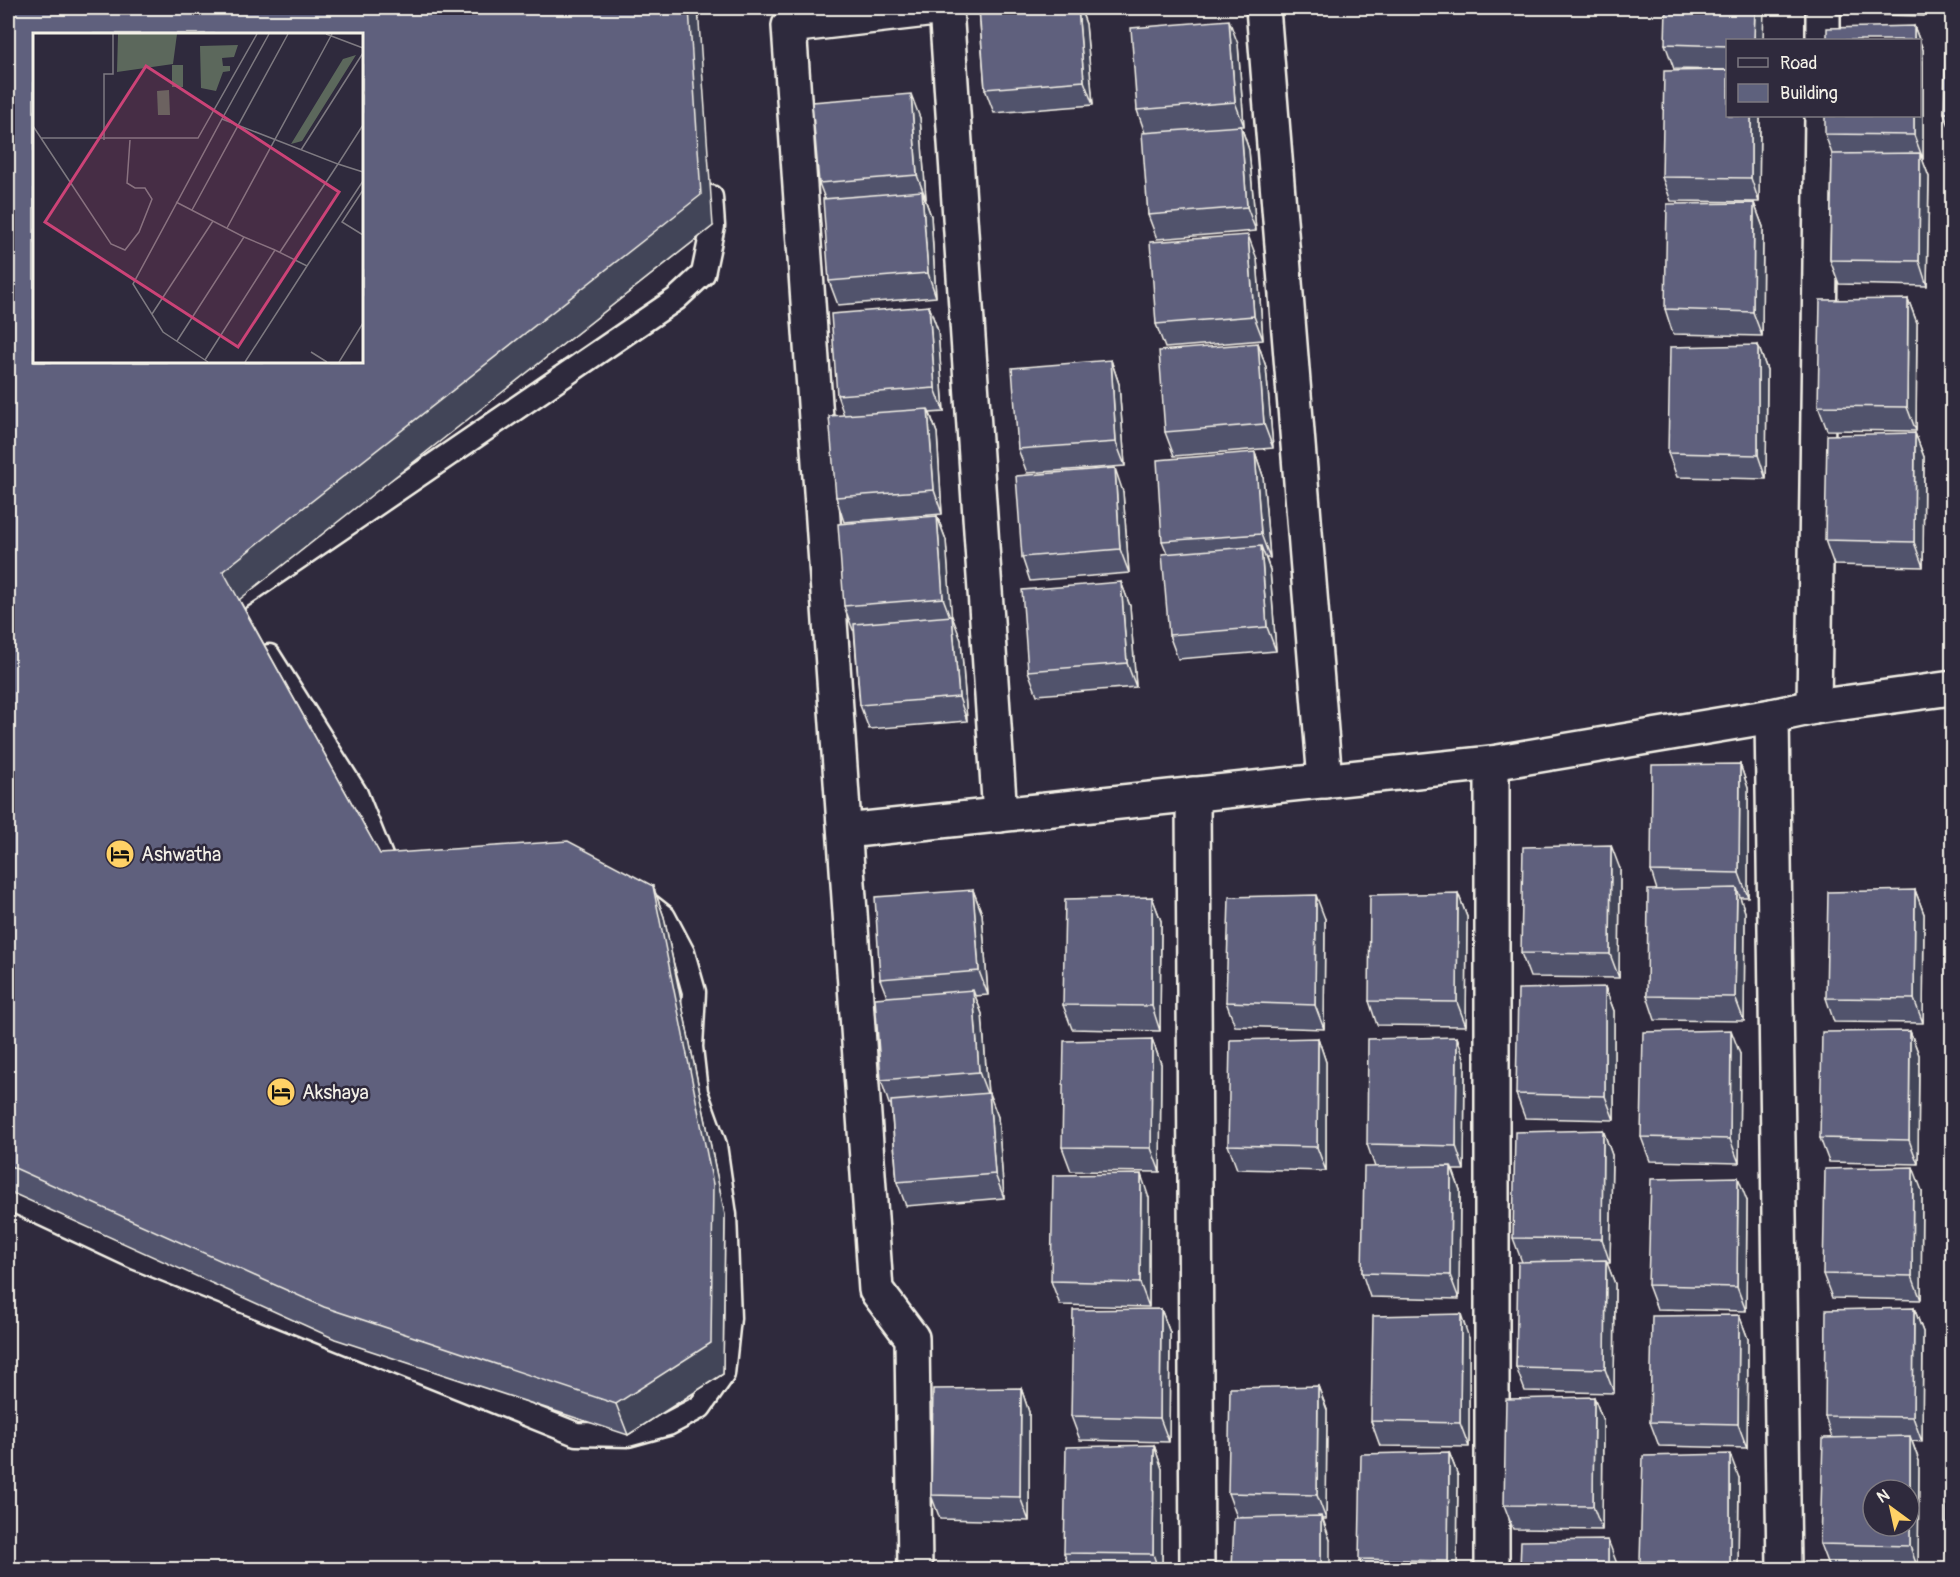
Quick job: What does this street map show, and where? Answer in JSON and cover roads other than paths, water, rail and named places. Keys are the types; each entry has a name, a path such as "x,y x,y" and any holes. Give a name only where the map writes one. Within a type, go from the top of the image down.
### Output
{"street":[{"path":"915,1569 912,1338 876,1290 788,17 945,8 1000,815"},
{"path":"1263,8 1325,781"},
{"path":"1823,8 1823,39"},
{"path":"1814,707 1822,117"},
{"path":"844,831 1492,763 1814,707 1953,688"},
{"path":"1772,716 1784,1569"},
{"path":"1492,763 1492,1569"},
{"path":"1193,794 1197,1569"}],"lane":[{"path":"195,627 235,603 676,299 703,274 713,226 710,180"},
{"path":"235,603 247,623"},
{"path":"260,643 356,794 396,893"},
{"path":"8,1198 136,1258 576,1434 628,1435 668,1424 700,1407 723,1374 729,1318 725,1215 715,1145 696,1092 691,1047 694,992 683,953 664,917 630,890 623,888"}],"place":[{"name":"Ashwatha","path":"120,854"},
{"name":"Akshaya","path":"281,1092"}]}
